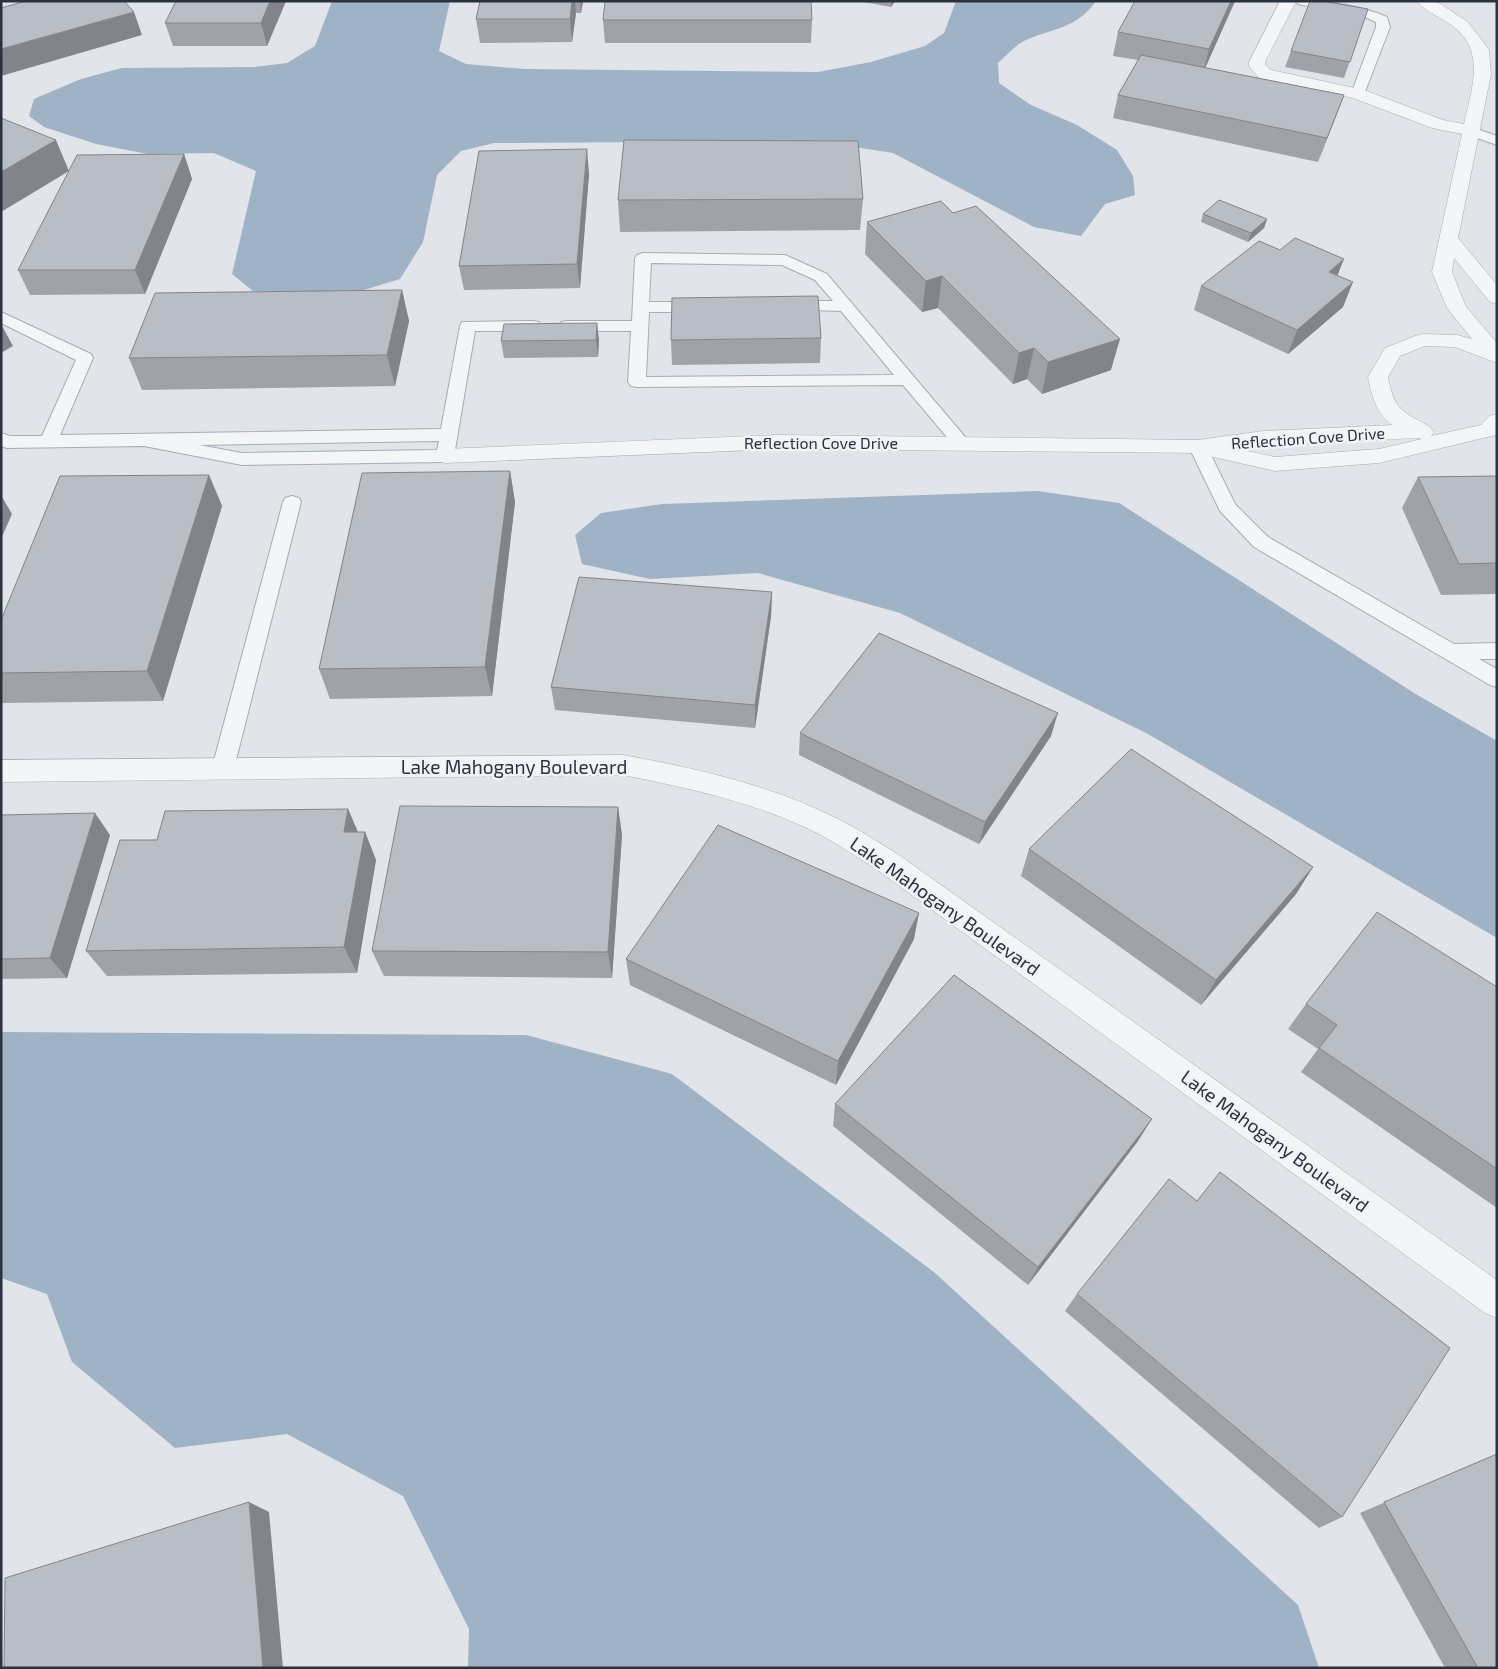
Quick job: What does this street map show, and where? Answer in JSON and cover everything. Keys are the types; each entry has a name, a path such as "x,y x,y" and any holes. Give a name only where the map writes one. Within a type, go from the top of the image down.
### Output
{"street":[{"path":"1288,1 1257,62 1260,70 1272,77 1358,94 1438,124 1471,131"},
{"path":"1425,1 1462,25 1481,50 1483,74 1442,272 1456,308 1496,357"},
{"path":"1449,239 1497,298"},
{"path":"1451,440 1417,430 1396,417 1382,397 1378,377 1392,352 1422,340 1458,341 1496,357"},
{"name":"Reflection Cove Drive","path":"1198,447 1274,464 1379,456 1451,440 1494,427"},
{"name":"Reflection Cove Drive","path":"447,446 778,442 1198,447 1262,438 1417,430"},
{"name":"Lake Mahogany Boulevard","path":"1,771 623,765 665,772 743,794 818,821 886,861 1497,1301"}],"lane":[{"path":"1303,1 1371,15 1382,20 1383,26 1358,94"},
{"path":"1471,131 1497,141"},
{"path":"909,380 636,382 643,258 785,260 821,277 909,380 962,444"},
{"path":"777,306 846,306"},
{"path":"640,307 718,307"},
{"path":"1,317 85,358 49,441"},
{"path":"1,439 7,442 145,440 242,459 447,446 468,326 639,326"},
{"path":"1198,447 1227,507 1261,542 1497,679"},
{"path":"223,768 292,502"},
{"path":"1451,652 1497,651"}],"water":[{"path":"332,1 450,1 439,51 466,64 524,69 818,72 871,62 925,46 944,33 956,1 1096,1 1081,17 1064,26 1026,40 1015,47 998,63 999,83 1031,105 1077,125 1117,150 1133,176 1135,195 1105,204 1081,236 1034,227 893,153 816,141 494,143 461,151 437,175 423,242 400,279 344,296 253,291 232,274 256,171 214,153 148,154 96,144 44,127 29,116 34,99 81,79 122,68 254,67 287,63 315,46"},
{"path":"1038,491 1119,503 1414,693 1497,741 1497,938 1148,734 900,613 758,573 650,579 582,564 575,535 601,513 662,504"},
{"path":"1,1032 526,1035 672,1074 935,1273 1298,1605 1319,1668 468,1668 469,1629 403,1496 287,1434 175,1448 72,1362 47,1294 1,1278"}],"building":[{"path":"26,1 124,1 134,12 1,49 1,8"},
{"path":"176,1 270,1 261,23 165,23"},
{"path":"480,1 572,1 570,19 476,19"},
{"path":"605,1 811,1 812,20 603,20"},
{"path":"1135,1 1231,1 1209,49 1118,32"},
{"path":"1310,1 1322,1 1368,9 1350,62 1291,51"},
{"path":"1141,55 1344,95 1327,138 1118,95"},
{"path":"1,118 56,140 1,172"},
{"path":"624,140 858,141 863,199 618,200"},
{"path":"587,149 577,264 459,266 479,151"},
{"path":"184,154 135,270 18,270 77,155"},
{"path":"1219,200 1267,219 1251,233 1203,214"},
{"path":"941,201 953,213 976,206 1120,339 1048,362 1034,348 1019,353 942,276 926,281 867,222"},
{"path":"1295,238 1344,259 1329,272 1353,282 1297,330 1201,286 1259,241 1280,250"},
{"path":"402,290 387,355 129,358 155,293"},
{"path":"818,296 821,338 671,340 672,298"},
{"path":"597,323 596,340 501,341 504,324"},
{"path":"510,471 485,667 319,669 362,473"},
{"path":"209,475 147,671 1,673 1,620 60,476"},
{"path":"1497,476 1497,563 1459,564 1418,477"},
{"path":"579,577 772,592 755,705 551,687"},
{"path":"879,633 1058,713 985,822 800,733"},
{"path":"1131,749 1313,867 1216,980 1029,849"},
{"path":"400,806 618,807 608,952 372,951"},
{"path":"348,809 344,832 365,832 344,947 86,951 120,840 157,840 165,811"},
{"path":"95,813 50,958 1,959 1,815"},
{"path":"718,825 919,913 838,1061 626,959"},
{"path":"1377,912 1497,987 1497,1169 1319,1048 1337,1025 1306,1004"},
{"path":"954,975 1152,1119 1038,1267 835,1104"},
{"path":"1220,1172 1450,1348 1342,1517 1077,1294 1169,1179 1197,1201"},
{"path":"1497,1454 1497,1668 1478,1668 1384,1502"},
{"path":"249,1502 263,1668 4,1668 5,1578"}]}
